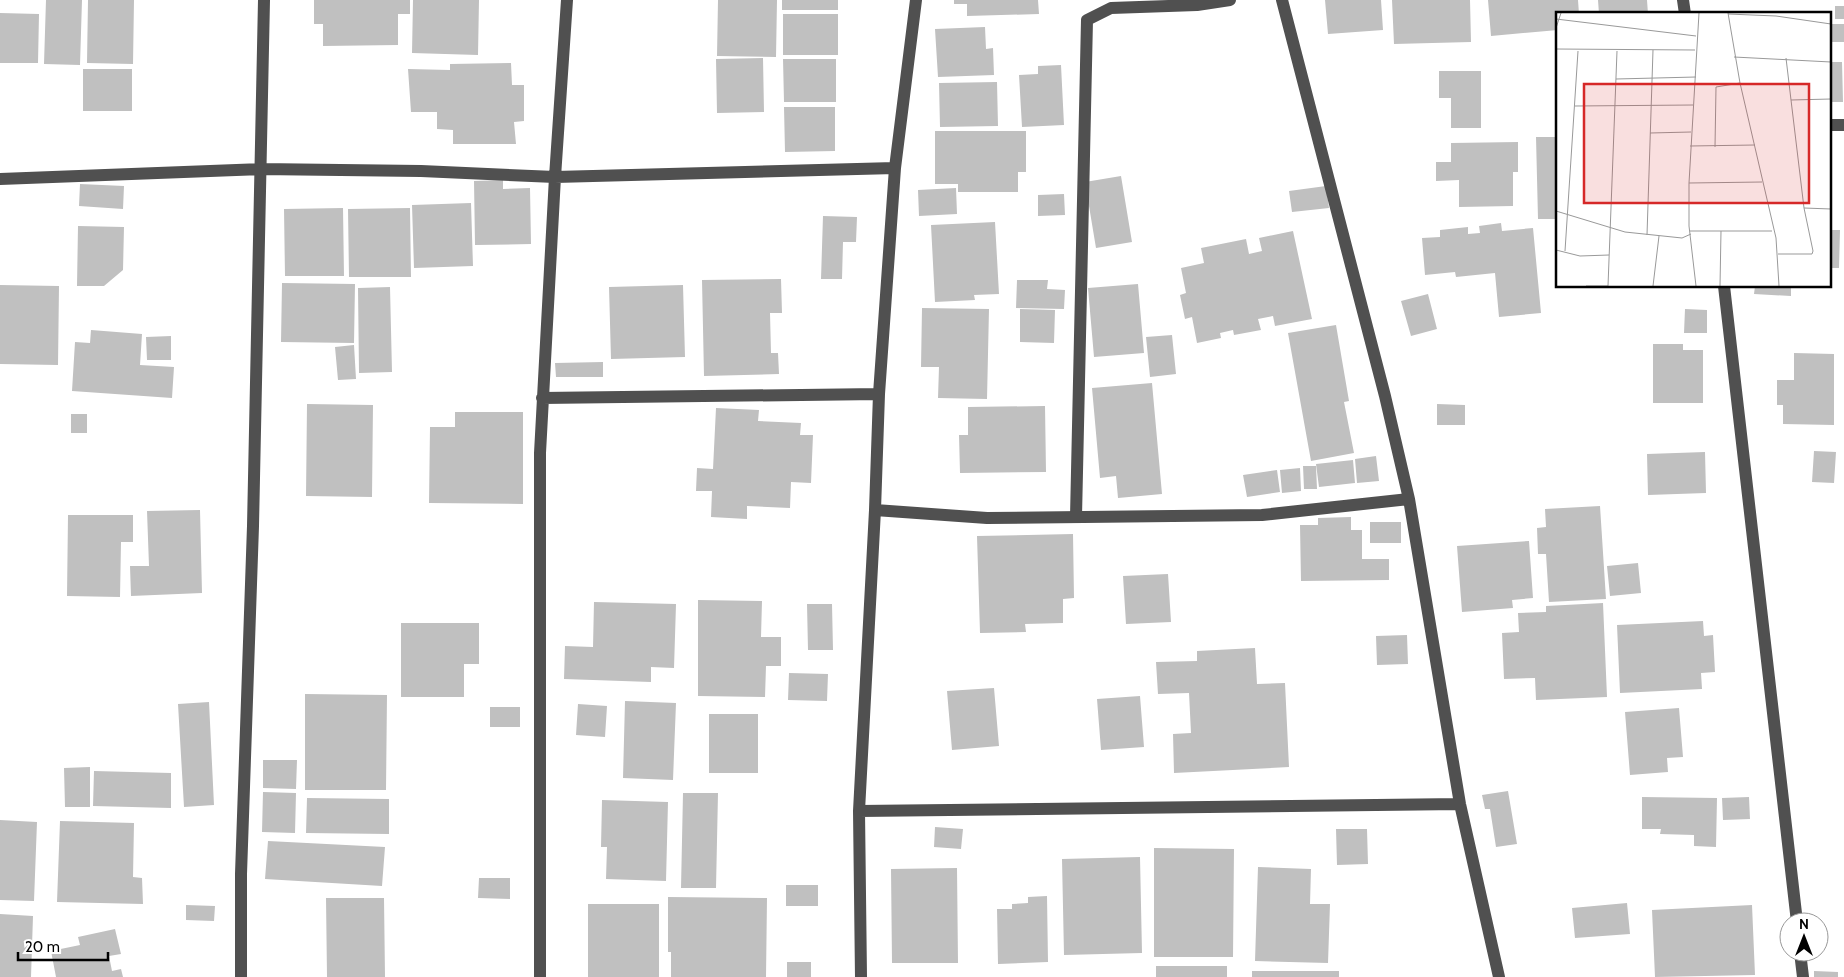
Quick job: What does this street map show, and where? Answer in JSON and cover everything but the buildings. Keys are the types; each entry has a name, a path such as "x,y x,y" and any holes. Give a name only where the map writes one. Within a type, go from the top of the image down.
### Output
{"street":[{"path":"241,977 241,874 253,536 264,0"},
{"path":"540,977 540,454 567,0"},
{"path":"861,977 859,811 875,510 879,394 895,168 916,0"},
{"path":"1076,517 1087,20 1111,8 1198,5 1230,0"},
{"path":"1282,0 1385,396 1409,499 1460,804 1499,977"},
{"path":"0,178 260,169 420,171 555,177 895,168"},
{"path":"1724,288 1796,912"},
{"path":"542,398 879,394"},
{"path":"875,510 987,518 1262,515 1409,499"},
{"path":"859,811 1460,804"},
{"path":"1801,962 1803,977"}]}
